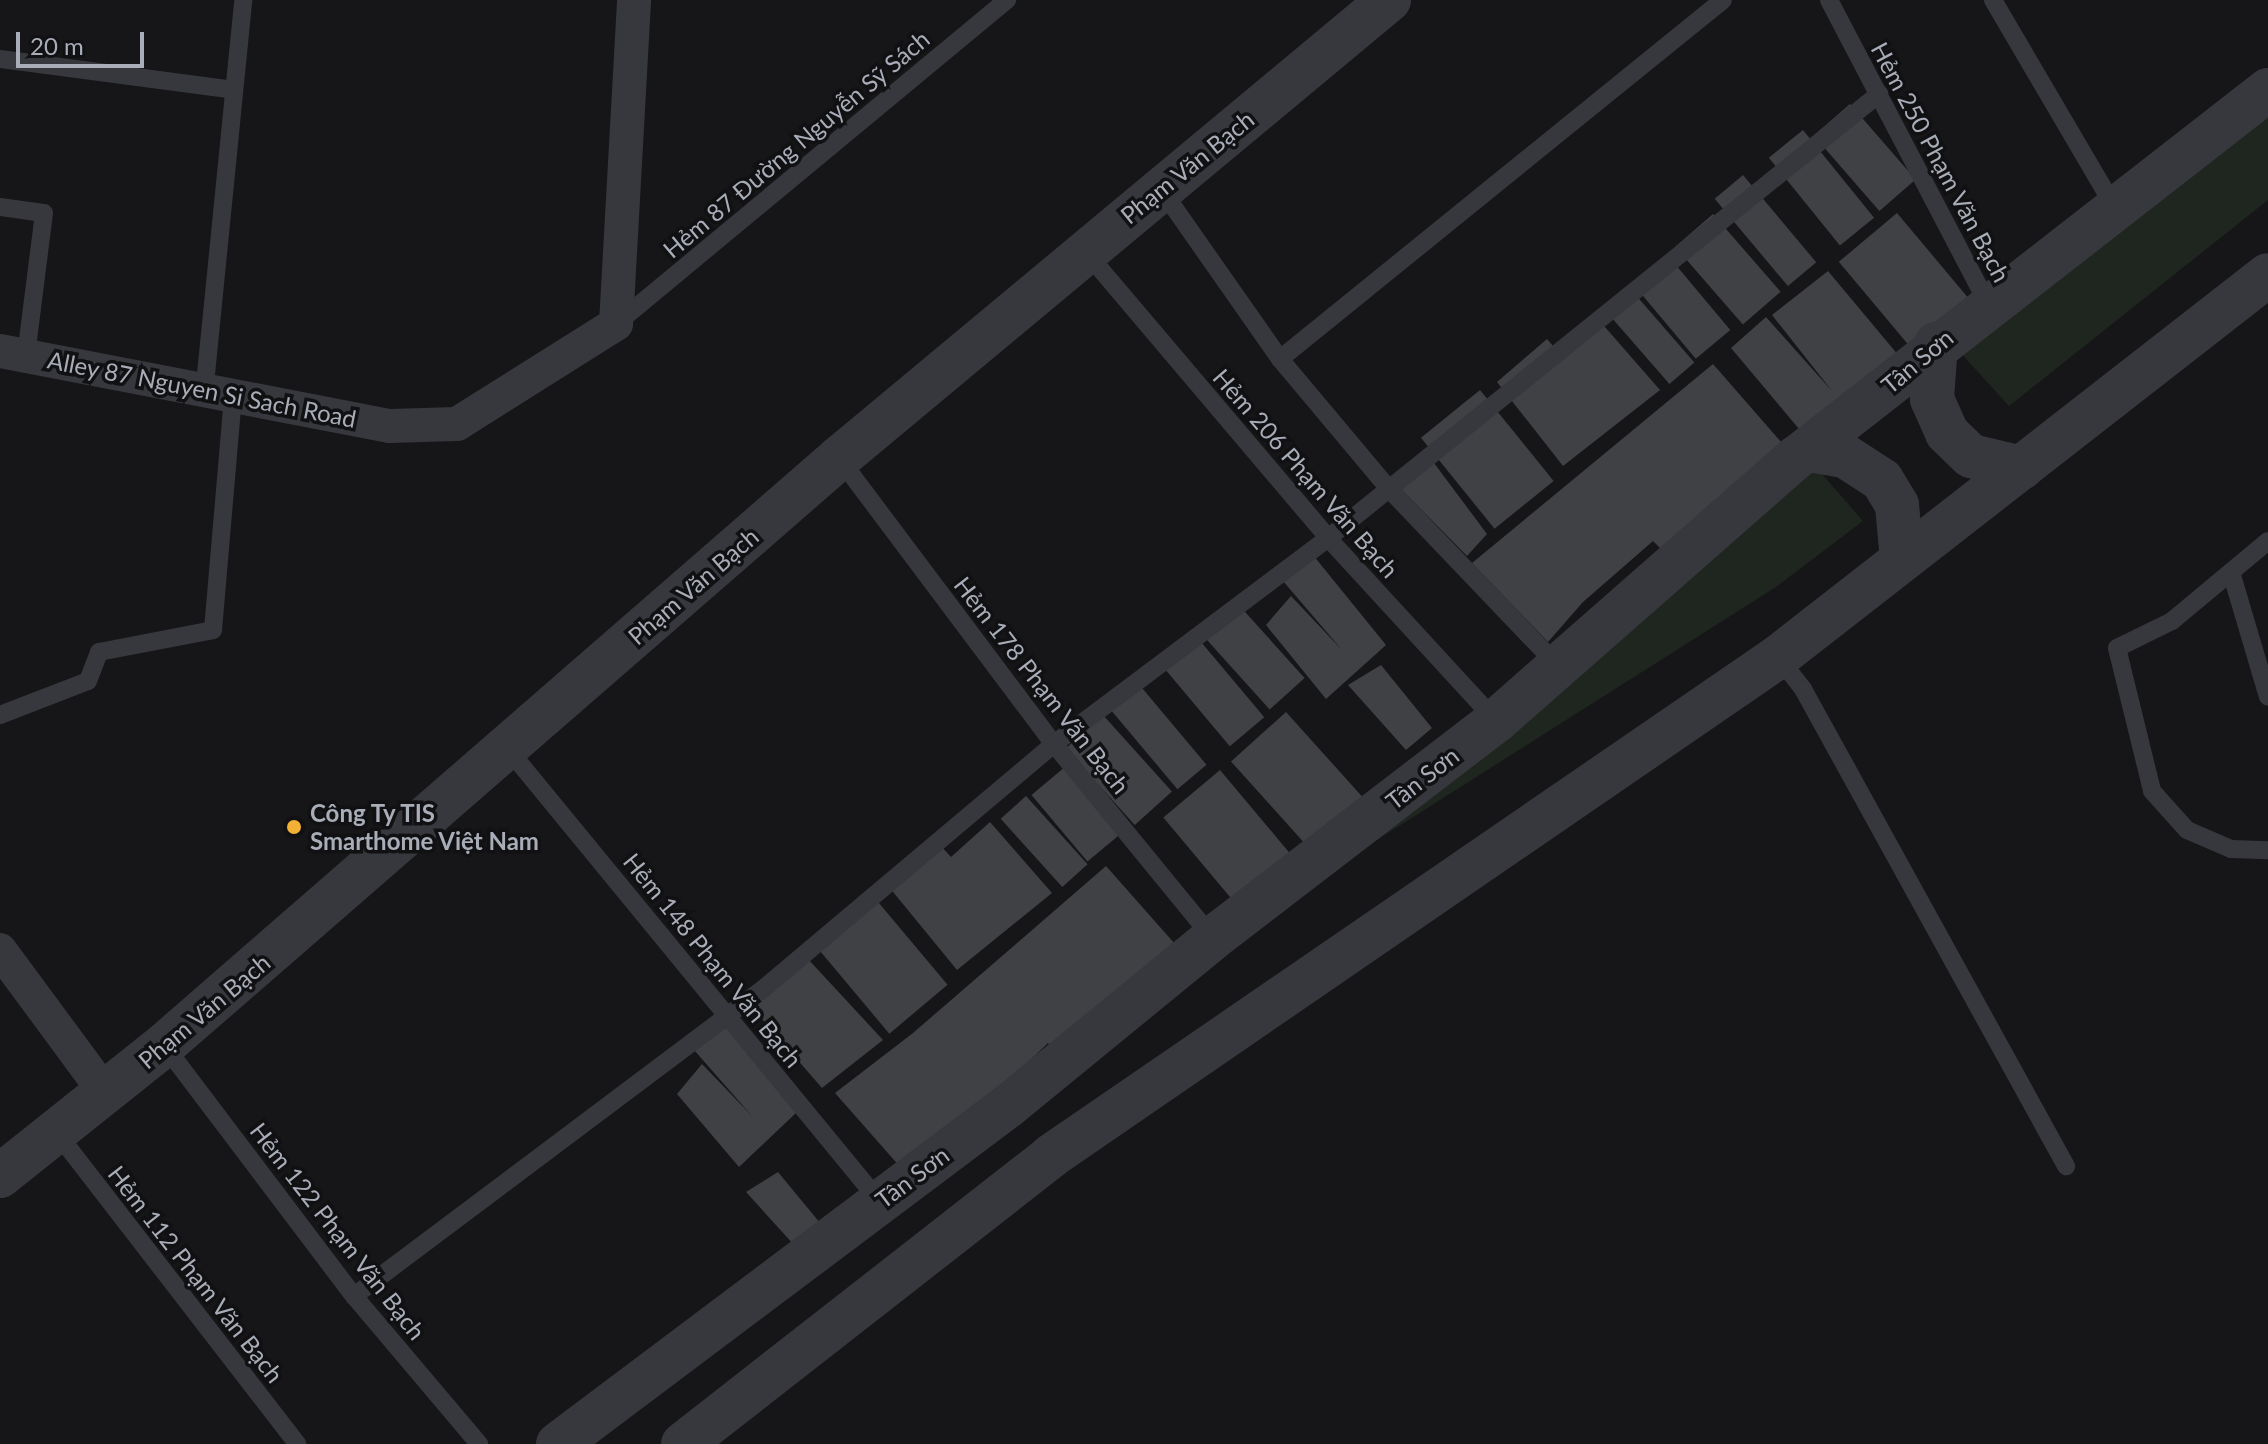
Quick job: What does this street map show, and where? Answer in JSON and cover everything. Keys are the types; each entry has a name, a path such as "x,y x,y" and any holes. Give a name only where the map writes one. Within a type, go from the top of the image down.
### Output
{"street":[{"path":"616,324 634,0"},
{"name":"Phạm Văn Bạch","path":"0,1176 164,1045 839,458 1389,0"},
{"name":"Tân Sơn","path":"558,1444 1008,1106 1213,938 1496,721 1936,344 2268,90"},
{"path":"683,1444 1051,1156 1778,657 2268,275"},
{"name":"Alley 87 Nguyen Si Sach Road","path":"13,353 218,396 390,426 457,424 616,324"},
{"path":"1936,344 1932,399 1947,433 1971,456 2022,468"},
{"path":"1810,450 1845,456 1882,480 1897,505 1902,560"},
{"path":"0,950 106,1094"},
{"path":"1008,1106 1005,1130 1013,1146 1051,1156"},
{"path":"895,1190 943,1193 952,1208 953,1230"}],"lane":[{"path":"0,715 88,681 99,652 213,630 218,396 234,90 243,0"},
{"name":"Hẻm 87 Đường Nguyễn Sỹ Sách","path":"616,324 1007,0"},
{"path":"1280,359 1723,0"},
{"name":"Hẻm 250 Phạm Văn Bạch","path":"1829,0 1988,304"},
{"path":"1993,0 2115,208"},
{"path":"0,59 234,90"},
{"path":"354,1296 728,1015 1054,744 1328,538 1879,94"},
{"path":"1161,189 1280,359 1389,489 1560,668"},
{"path":"0,207 44,213 13,353"},
{"name":"Hẻm 206 Phạm Văn Bạch","path":"1085,251 1328,538 1496,721"},
{"name":"Hẻm 178 Phạm Văn Bạch","path":"839,458 1054,744 1213,938"},
{"path":"2268,541 2172,621 2117,648 2152,791 2187,830 2231,849 2268,850"},
{"path":"2231,572 2268,697"},
{"path":"1778,657 1803,689 2066,1166"},
{"name":"Hẻm 148 Phạm Văn Bạch","path":"508,749 728,1015 895,1190"},
{"name":"Hẻm 122 Phạm Văn Bạch","path":"164,1045 354,1296 479,1444"},
{"name":"Hẻm 112 Phạm Văn Bạch","path":"57,1133 297,1444"}],"shaded area":[{"path":"2268,103 2268,200 2009,406 1956,348"},
{"path":"1810,460 1863,521 1776,587 1276,904"}],"building":[{"path":"1850,104 1916,179 1879,211 1814,135"},
{"path":"1803,130 1874,218 1840,246 1769,158"},
{"path":"1743,175 1816,262 1788,286 1715,199"},
{"path":"1897,213 1974,305 1916,354 1839,262"},
{"path":"1713,214 1781,292 1743,325 1675,247"},
{"path":"1675,264 1730,330 1696,359 1641,293"},
{"path":"1828,271 1904,362 1805,436 1731,348 1766,317 1832,391 1772,315"},
{"path":"1634,293 1694,362 1669,384 1609,315"},
{"path":"1598,319 1660,390 1563,466 1497,382 1547,339 1559,353"},
{"path":"1713,364 1782,443 1661,549 1653,541 1583,602 1548,642 1472,563"},
{"path":"1480,390 1554,481 1495,529 1421,438"},
{"path":"1434,463 1487,534 1467,556 1401,489"},
{"path":"1313,555 1386,645 1326,699 1266,625 1291,596 1342,650 1283,581"},
{"path":"1237,603 1305,678 1270,710 1202,634"},
{"path":"1191,630 1264,717 1230,746 1157,659"},
{"path":"1381,665 1432,728 1406,750 1348,685"},
{"path":"1132,676 1207,765 1177,789 1103,700"},
{"path":"1286,712 1366,801 1311,851 1231,762"},
{"path":"1103,715 1172,792 1135,825 1066,748"},
{"path":"1066,766 1122,833 1087,862 1032,795"},
{"path":"1220,770 1296,861 1240,909 1163,818"},
{"path":"1026,796 1088,864 1062,887 1001,819"},
{"path":"990,822 1052,893 957,970 889,887 939,844 951,857"},
{"path":"1106,866 1175,944 1056,1052 1048,1043 909,1177 835,1093 913,1033"},
{"path":"873,896 948,985 889,1034 815,945"},
{"path":"808,959 883,1040 822,1088 756,1012 759,998"},
{"path":"723,1023 797,1112 739,1167 677,1094 702,1064 752,1116 694,1050"},
{"path":"778,1172 830,1235 805,1257 746,1192"}],"place":[{"name":"Công Ty TIS Smarthome Việt Nam","path":"294,827"}]}
